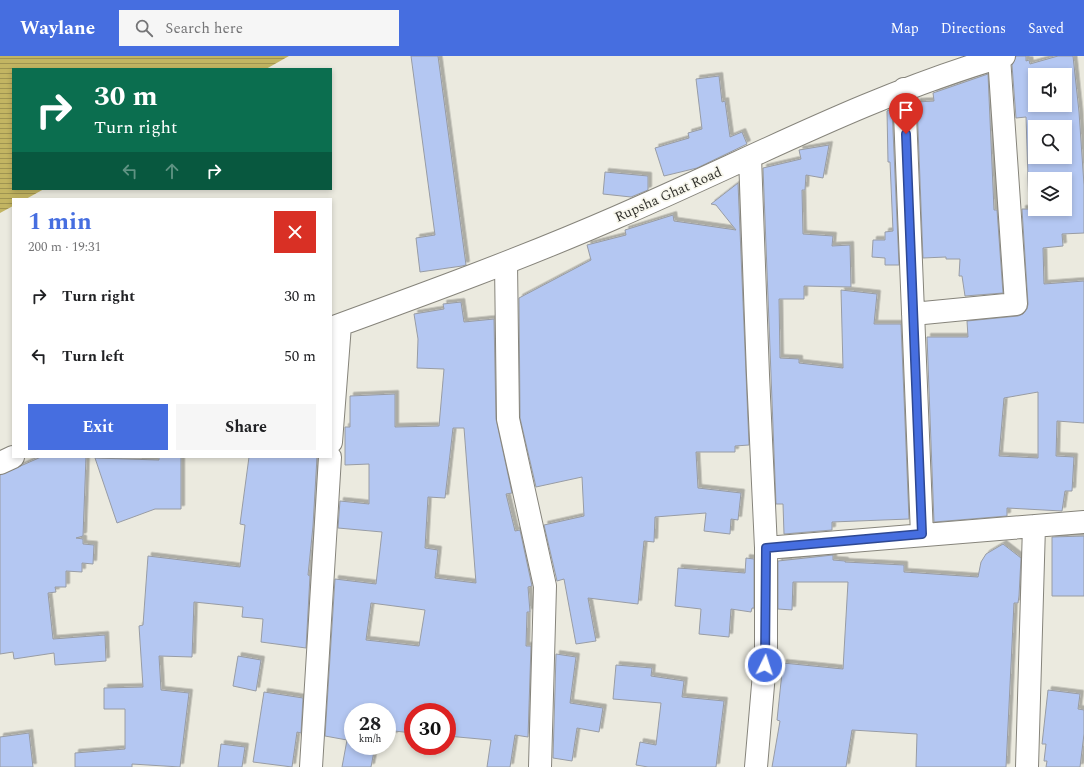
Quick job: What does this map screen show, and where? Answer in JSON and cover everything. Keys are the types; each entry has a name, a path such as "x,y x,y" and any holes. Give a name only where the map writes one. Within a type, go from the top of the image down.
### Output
{"street":[{"name":"Rupsha Ghat Road","path":"335,327 506,263 617,217 750,156 904,89 1002,57"},
{"path":"913,314 1016,304 1002,57"},
{"path":"904,89 922,534"},
{"path":"750,156 766,548 766,650 756,767"},
{"path":"506,263 508,419 545,586 540,767"},
{"path":"332,413 335,327"},
{"path":"0,463 12,457"},
{"path":"311,767 330,458"},
{"path":"766,548 922,534 1084,522"},
{"path":"1027,767 1034,526"}],"shaded area":[{"path":"0,56 289,56 268,68 12,68 12,190 42,190 28,198 12,198 12,207 0,213"}],"building":[{"path":"411,56 438,56 466,265 420,272 416,238 435,235"},
{"path":"1016,56 1026,56 1026,61 1029,60 1030,64 1058,56 1073,56 1079,112 1084,185 1084,233 1062,234 1063,246 1043,248 1044,284 1084,281 1084,423 1057,421 1056,456 1074,457 1072,491 1065,491 1062,511 1007,508 1007,516 934,522 927,337 968,337 967,321 1018,316 1023,314 1027,309 1028,304 1022,209 1028,209 1028,216 1072,216 1072,172 1028,172 1028,178 1026,117 1016,118 1012,65","holes":["1038,392 1038,458 999,456 1004,398"]},
{"path":"988,74 994,210 997,210 1003,293 965,296 962,276 959,276 960,259 946,259 946,257 923,258 917,102 934,101 933,93"},
{"path":"719,76 722,102 725,101 730,137 742,132 747,144 697,168 664,176 655,148 689,138 688,133 702,129 696,79"},
{"path":"892,108 899,265 885,265 885,258 872,257 873,240 885,240 885,232 893,231 890,162 888,162 887,111"},
{"path":"829,145 823,178 806,175 805,190 802,190 803,234 833,236 832,246 850,245 851,287 804,286 804,299 779,299 780,358 799,359 799,363 843,368 841,290 877,294 874,324 901,324 909,519 832,522 832,530 784,534 783,504 776,504 763,168 801,159 799,150"},
{"path":"605,172 648,176 648,190 631,197 603,194"},
{"path":"738,183 749,445 735,446 735,452 696,452 698,488 741,493 738,520 731,519 730,534 704,531 706,513 655,517 654,542 644,541 638,604 588,598 596,641 576,644 564,579 557,581 544,525 584,516 582,477 536,487 520,418 519,298 591,260 587,245 626,235 625,230 673,215 674,221 736,230 716,205 711,204"},
{"path":"461,302 464,322 494,319 496,419 512,493 506,494 515,531 520,530 532,586 528,587 530,612 527,612 526,646 531,646 528,737 515,735 510,767 487,767 491,740 456,737 456,703 404,703 404,732 396,731 396,703 344,703 344,739 325,736 335,579 376,584 382,532 338,528 340,501 369,504 369,464 345,465 345,427 350,427 350,396 395,394 395,427 439,426 444,369 417,368 418,339 414,314 444,309 443,304","holes":["453,428 464,428 476,583 435,578 438,550 425,548 428,497 445,498","371,603 425,610 419,646 366,640"]},
{"path":"39,458 86,458 83,536 76,538 83,539 83,544 94,545 93,564 82,563 82,572 66,571 66,587 55,587 56,592 48,593 53,639 105,635 106,661 55,665 54,653 14,659 13,652 0,654 0,475"},
{"path":"95,458 159,460 159,458 181,458 181,509 155,509 117,523"},
{"path":"249,458 317,458 313,526 308,575 310,576 306,648 261,642 263,619 242,617 243,607 194,602 192,657 159,656 161,690 189,693 180,767 132,764 132,767 75,767 75,753 125,749 125,709 104,709 104,688 143,687 139,626 143,625 148,556 240,567 245,525 240,524"},
{"path":"1084,536 1084,596 1052,596 1052,537"},
{"path":"1003,544 1021,558 1018,603 1014,603 1006,767 916,767 917,734 852,730 846,767 772,767 780,721 777,720 783,663 843,669 848,582 793,582 792,610 778,609 778,561 833,555 833,560 845,562 904,565 904,572 978,577 981,562 986,554"},
{"path":"746,558 754,559 754,608 752,608 751,612 731,609 729,637 699,634 701,609 675,606 678,568 745,573"},
{"path":"556,654 576,657 570,703 603,708 599,732 577,728 572,761 553,758"},
{"path":"238,656 261,660 256,691 233,686"},
{"path":"616,665 652,668 651,676 684,681 682,697 724,701 716,767 648,767 636,765 640,742 656,745 661,703 613,699"},
{"path":"1048,690 1080,694 1078,709 1084,710 1084,734 1080,767 1046,767 1047,761 1044,761 1046,744 1042,744"},
{"path":"264,692 303,698 301,733 297,732 292,767 253,762"},
{"path":"29,733 33,767 0,767 0,737"},
{"path":"221,744 245,747 242,767 218,767"},
{"path":"344,755 373,755 371,767 342,767"}],"route":[{"path":"765,665 766,548 922,534 906,134"}]}
